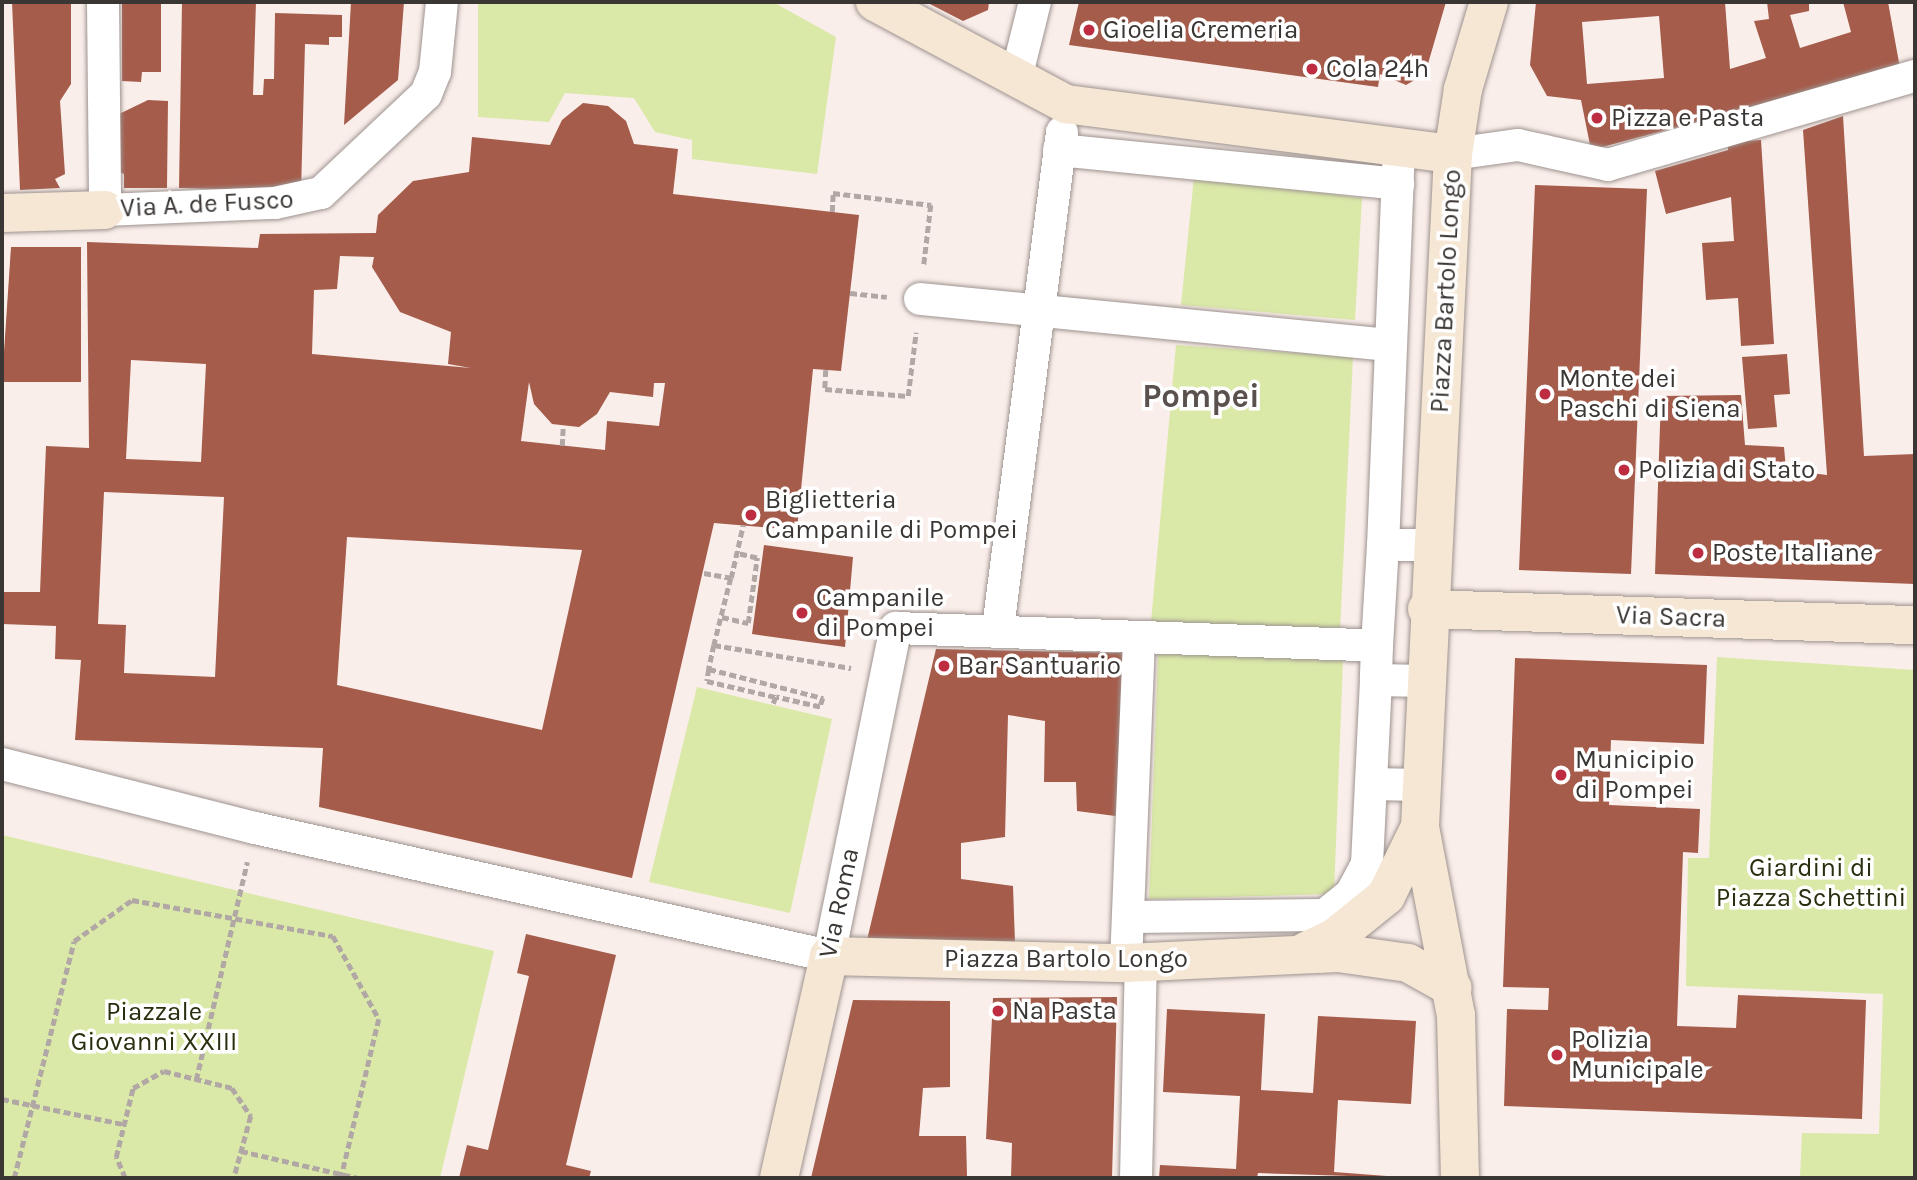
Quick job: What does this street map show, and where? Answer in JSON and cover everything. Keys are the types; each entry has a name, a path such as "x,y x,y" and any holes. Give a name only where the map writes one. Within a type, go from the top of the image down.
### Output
{"street":[{"path":"2,213 105,210 103,2"},
{"name":"Via A. de Fusco","path":"105,210 275,203 321,193 426,94 436,72 442,2"},
{"name":"Piazza Bartolo Longo","path":"875,2 1066,104 1399,166 1453,155 1430,545 1420,827 1452,988"},
{"path":"1016,78 1035,2"},
{"path":"1489,2 1463,89 1453,155 1518,145 1608,165 1915,76"},
{"path":"1128,916 1325,915 1350,894 1367,864 1383,545 1399,166 1060,141 998,628 1139,637 1377,646"},
{"name":"Piazza Bartolo Longo","path":"920,299 1037,313 1391,345"},
{"path":"1383,545 1430,545"},
{"name":"Via Sacra","path":"1427,609 1915,625"},
{"name":"Via Roma","path":"779,1178 829,956 896,628 998,628"},
{"path":"1136,1178 1134,963 1128,916 1139,637"},
{"path":"1376,680 1425,681"},
{"path":"2,764 255,828 829,956"},
{"path":"1371,784 1421,785"},
{"name":"Piazza Bartolo Longo","path":"1304,952 1343,932 1386,895 1420,827"},
{"path":"1235,957 1236,916"},
{"name":"Piazza Bartolo Longo","path":"829,956 1134,963 1304,952 1408,963 1452,988"},
{"path":"1452,988 1460,1178"}],"path":[{"path":"826,370 825,389 908,396 931,205 834,193 832,212"},
{"path":"562,446 563,425"},
{"path":"709,669 823,698 820,707 707,681 709,669 714,645 743,525"},
{"path":"722,617 748,623 755,592 757,558 736,553"},
{"path":"704,573 731,578"},
{"path":"714,645 886,674"},
{"path":"773,705 776,697"},
{"path":"196,1080 255,828"},
{"path":"13,1178 74,941 132,900 333,936 379,1019 342,1176"},
{"path":"125,1178 116,1157 133,1088 164,1071 232,1088 251,1116 234,1178"},
{"path":"2,1099 123,1124"},
{"path":"241,1151 358,1178"}],"green space":[{"path":"478,2 773,2 836,37 817,174 692,159 692,140 655,132 634,98 565,93 549,122 478,117"},
{"path":"1194,177 1362,198 1355,320 1181,305"},
{"path":"1176,345 1353,357 1340,630 1151,622"},
{"path":"1158,653 1343,660 1334,894 1149,899"},
{"name":"Giardini di Piazza Schettini","path":"1717,657 1915,670 1915,1178 1800,1178 1802,1133 1879,1134 1883,994 1686,986 1688,858 1709,858"},
{"path":"697,687 832,719 790,913 649,882"},
{"name":"Piazzale Giovanni XXIII","path":"2,835 494,951 440,1178 2,1178"}],"building":[{"path":"12,2 71,2 71,84 60,101 65,174 55,179 60,188 20,190"},
{"path":"122,2 161,2 161,72 142,72 141,82 122,81"},
{"path":"182,2 256,2 253,95 263,95 264,79 274,79 275,13 342,15 342,37 329,37 329,45 305,44 301,191 179,188"},
{"path":"351,2 404,2 398,80 344,125"},
{"path":"926,2 989,2 988,10 963,21"},
{"path":"1079,2 1446,2 1425,74 1406,85 1380,74 1378,87 1069,45"},
{"path":"1536,2 1725,2 1730,69 1766,58 1754,21 1769,19 1767,2 1809,2 1809,11 1790,15 1800,48 1851,32 1843,2 1888,2 1900,68 1591,150 1581,100 1547,96 1530,65","holes":["1659,16 1664,78 1587,84 1582,22"]},
{"path":"148,100 168,101 167,188 124,188 124,174 115,170 117,115"},
{"path":"583,103 608,106 626,121 634,144 678,149 673,194 859,215 841,371 813,369 797,530 714,523 632,878 319,807 323,748 75,740 81,660 55,659 56,626 2,624 2,592 40,592 46,446 89,448 87,242 258,248 260,234 376,233 378,215 413,181 469,172 472,137 550,145 562,120","holes":["340,256 374,257 372,267 400,312 451,332 448,364 471,368 312,354 314,290 337,289","131,360 206,364 201,462 126,459","529,382 534,404 552,424 579,427 597,414 610,392 653,397 654,383 665,383 659,426 607,421 605,450 521,441","104,492 224,497 215,677 124,673 126,625 98,624","347,537 582,550 542,730 337,685"]},
{"path":"1843,116 1864,456 1915,454 1915,584 1655,574 1661,396 1741,395 1745,445 1784,447 1786,470 1827,475 1803,130"},
{"path":"1761,140 1774,344 1741,346 1738,298 1706,300 1702,243 1734,241 1731,197 1666,214 1655,171 1728,150 1728,142"},
{"path":"1535,185 1647,189 1631,574 1519,570"},
{"path":"11,247 81,247 81,382 2,382"},
{"path":"1787,354 1790,394 1774,395 1777,427 1748,429 1742,357"},
{"name":"Campanile di Pompei","path":"764,545 853,557 845,647 752,634"},
{"path":"936,649 1127,653 1123,817 1077,811 1076,782 1044,782 1045,721 1008,715 1005,837 961,843 961,879 1013,886 1015,943 867,940"},
{"path":"1515,658 1707,665 1704,744 1611,740 1609,805 1700,809 1698,853 1683,852 1677,1026 1736,1028 1738,995 1866,1000 1862,1119 1504,1106 1507,1009 1548,1010 1549,988 1503,987"},
{"path":"526,934 616,955 566,1165 591,1171 589,1178 459,1178 467,1145 488,1150 529,976 517,973"},
{"path":"1117,997 1112,1178 1011,1178 1012,1143 986,1139 993,998"},
{"path":"853,1000 950,1001 950,1087 923,1088 919,1136 966,1136 967,1176 811,1178"},
{"path":"1167,1009 1265,1014 1261,1090 1313,1093 1318,1016 1416,1021 1411,1104 1338,1100 1334,1172 1413,1178 1258,1173 1257,1178 1159,1178 1160,1165 1236,1169 1240,1096 1163,1092"}],"place":[{"name":"Gioelia Cremeria","path":"1089,30"},
{"name":"Cola 24h","path":"1312,69"},
{"name":"Pizza e Pasta","path":"1597,118"},
{"name":"Monte dei Paschi di Siena","path":"1545,394"},
{"name":"Polizia di Stato","path":"1624,470"},
{"name":"Biglietteria Campanile di Pompei","path":"751,515"},
{"name":"Poste Italiane","path":"1698,553"},
{"name":"Campanile di Pompei","path":"802,613"},
{"name":"Bar Santuario","path":"944,666"},
{"name":"Municipio di Pompei","path":"1561,775"},
{"name":"Na Pasta","path":"998,1011"},
{"name":"Polizia Municipale","path":"1557,1055"}],"district":[{"name":"Pompei","path":"1201,397"}]}
